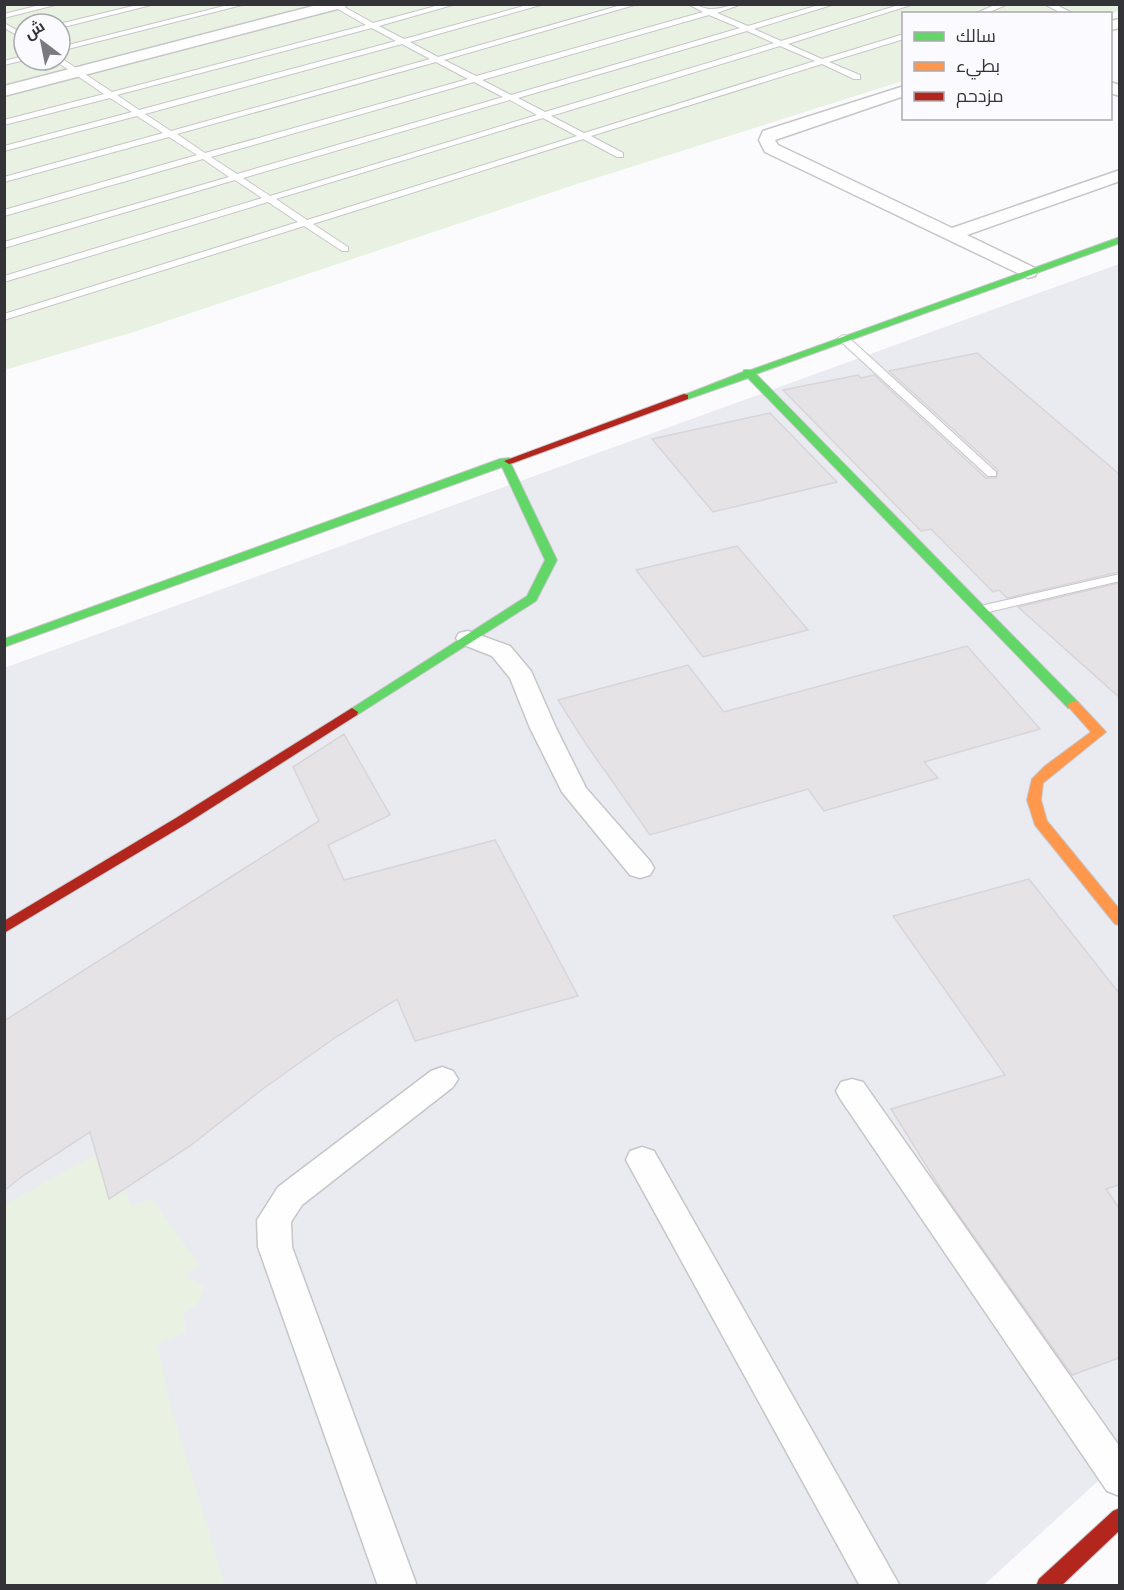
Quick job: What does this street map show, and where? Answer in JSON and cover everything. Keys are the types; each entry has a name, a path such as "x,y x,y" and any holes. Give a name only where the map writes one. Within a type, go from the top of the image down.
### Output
{"street":[{"path":"4,91 336,5"},
{"path":"902,91 769,135 767,140 771,148 1028,272"},
{"path":"950,235 1119,175"},
{"path":"4,643 748,372 1119,240"},
{"path":"748,372 1100,732 1050,769 1037,782 1034,800 1040,822 1119,920"},
{"path":"4,928 181,821 532,598 551,560 504,461"},
{"path":"468,638 501,651 522,676 543,728 575,792 640,868"},
{"path":"398,1586 275,1248 274,1220 290,1196 442,1079"},
{"path":"852,1090 1119,1479"},
{"path":"642,1160 881,1586"},
{"path":"1046,1586 1119,1517"}],"lane":[{"path":"4,16 56,4"},
{"path":"72,23 152,4"},
{"path":"72,46 243,4"},
{"path":"4,123 453,4"},
{"path":"4,149 541,4"},
{"path":"4,180 635,4"},
{"path":"691,4 856,77"},
{"path":"4,213 739,4"},
{"path":"4,245 832,4"},
{"path":"4,279 911,4"},
{"path":"983,12 1005,4"},
{"path":"1047,4 1066,12"},
{"path":"336,5 620,155"},
{"path":"4,317 902,36"},
{"path":"72,69 345,249"},
{"path":"843,338 992,474"},
{"path":"980,610 1119,577"}],"shaded area":[{"path":"1119,264 1119,1462 984,1585 5,1585 4,668"}],"green space":[{"path":"5,5 1119,5 1119,11 1112,14 902,12 902,81 577,184 137,331 5,370"},
{"path":"111,1146 131,1206 152,1199 200,1266 184,1276 205,1287 197,1305 183,1313 186,1332 157,1344 171,1406 225,1585 5,1585 4,1205"}],"building":[{"path":"977,353 1119,474 1119,572 1007,598 999,590 993,592 931,529 921,531 783,390 858,375 861,378 874,375 986,478 996,478 998,470 889,371"},
{"path":"770,413 837,482 713,512 652,439"},
{"path":"737,546 808,630 703,657 636,570"},
{"path":"1119,583 1119,697 1018,607"},
{"path":"967,646 1040,729 924,762 938,778 824,811 808,789 650,835 558,700 688,665 724,712"},
{"path":"344,734 390,815 328,845 344,880 495,840 578,996 415,1041 397,999 336,1037 264,1088 190,1146 109,1199 90,1132 24,1175 4,1191 4,1021 319,821 293,767"},
{"path":"1029,879 1119,993 1119,1185 1106,1189 1119,1208 1119,1358 1072,1375 946,1197 891,1109 1005,1075 893,916"}],"traffic: fast":[{"path":"684,397 1120,240"},
{"path":"748,372 1073,705"},
{"path":"352,712 532,598 551,560 504,461"},
{"path":"4,643 509,461"}],"traffic: slow":[{"path":"1073,705 1099,732 1050,769 1037,782 1034,800 1040,822 1120,920"}],"traffic: jam":[{"path":"509,461 684,397"},
{"path":"4,928 181,821 352,712"},
{"path":"1046,1586 1120,1517"}]}
